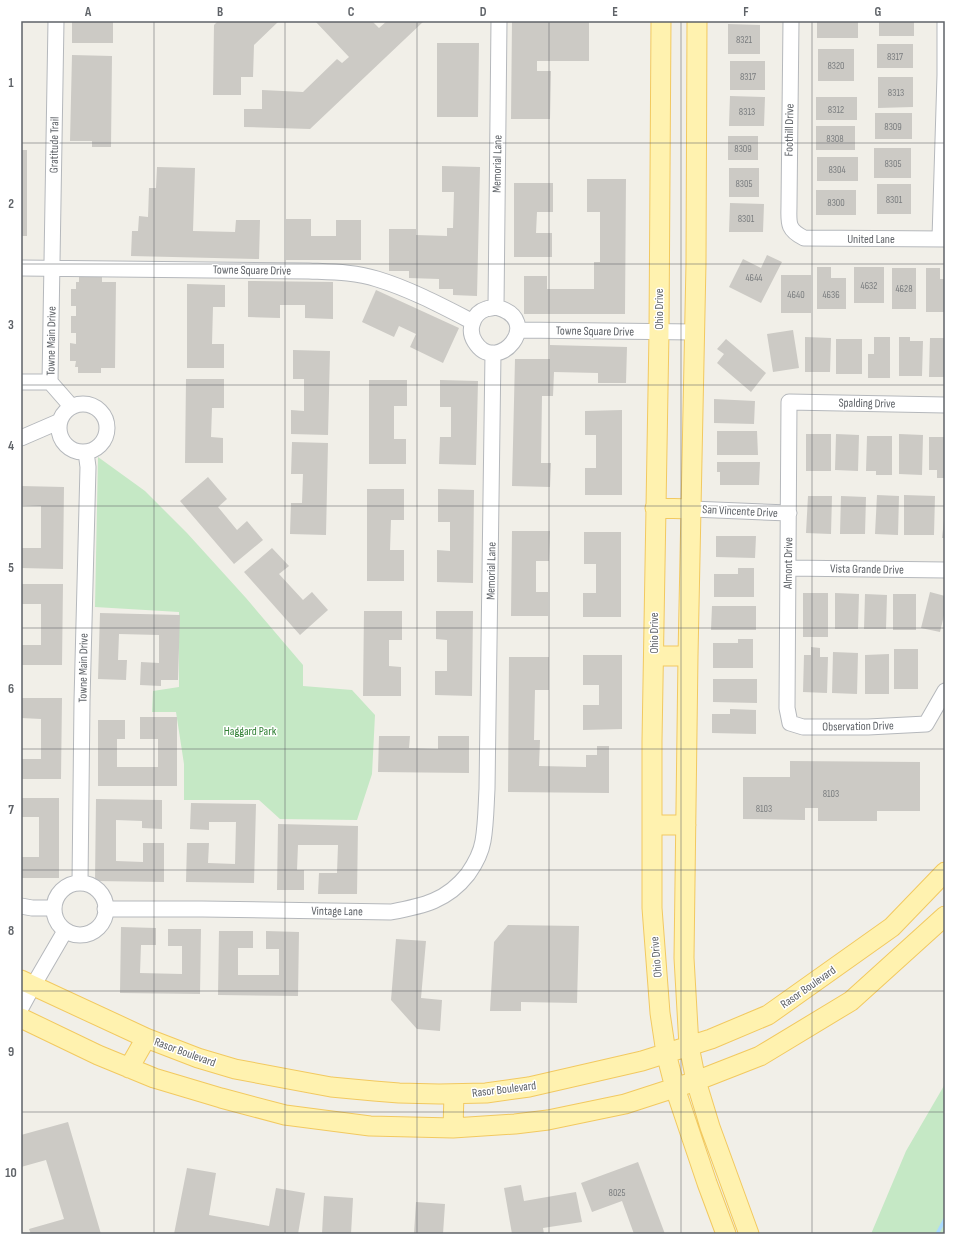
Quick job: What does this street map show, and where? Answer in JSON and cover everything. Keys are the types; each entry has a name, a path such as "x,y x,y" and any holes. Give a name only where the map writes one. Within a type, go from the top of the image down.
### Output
{"main road":[{"name":"Ohio Drive","path":"661,21 652,908 660,1014 666,1053 675,1088 707,1184 726,1234"},
{"path":"697,21 695,332 688,656 684,958 689,1046 696,1081 710,1127 749,1234"},
{"path":"655,508 692,509"},
{"path":"654,656 688,656"},
{"path":"652,825 686,825"},
{"name":"Rasor Boulevard","path":"27,983 146,1038 181,1052 235,1069 331,1087 393,1093 454,1094 529,1087 606,1070 666,1053 737,1029 768,1015 892,927 945,872"},
{"path":"21,1018 98,1055 154,1078 220,1098 285,1115 370,1126 453,1128 515,1124 548,1120 625,1104 696,1081 760,1056 851,1001 945,916"},
{"path":"892,927 910,948"},
{"path":"129,1068 146,1038"},
{"path":"453,1128 454,1094"}],"street":[{"name":"Gratitude Trail","path":"53,268 56,21"},
{"name":"Memorial Lane","path":"496,307 499,21"},
{"name":"Foothill Drive","path":"791,21 789,222 790,228 798,235"},
{"path":"943,238 945,21"},
{"name":"United Lane","path":"798,235 804,238 817,239 943,238"},
{"name":"Towne Square Drive","path":"21,268 309,271 351,274 376,279 419,295 473,322"},
{"name":"Towne Main Drive","path":"53,268 50,382 71,406"},
{"path":"496,307 510,313 515,320 518,330 516,339 510,345 502,351 493,353 479,347 472,336 471,329 478,314 486,309 496,307"},
{"name":"Towne Square Drive","path":"518,330 695,332"},
{"name":"Memorial Lane","path":"487,789 493,353"},
{"path":"21,382 50,382"},
{"name":"Spalding Drive","path":"789,402 945,404"},
{"name":"Almont Drive","path":"789,402 787,708 790,723"},
{"path":"79,404 92,405 102,412 106,420 106,437 94,450 86,452 76,451 66,446 60,437 58,422 64,411 71,406 79,404"},
{"path":"21,438 58,422"},
{"name":"Towne Main Drive","path":"80,883 82,701 88,475 86,452"},
{"name":"San Vincente Drive","path":"692,509 789,513"},
{"name":"Vista Grande Drive","path":"788,568 945,570"},
{"name":"Observation Drive","path":"790,723 803,727 868,727 926,724 945,691"},
{"name":"Vintage Lane","path":"105,909 391,912 416,907 437,900 453,890 473,867 479,855 483,841 487,789"},
{"path":"80,883 89,885 97,890 103,898 105,909 103,920 94,930 80,935 66,931 57,922 54,908 56,898 63,890 69,886 80,883"},
{"path":"21,906 32,908 54,908"},
{"path":"21,1008 27,983 66,931"}],"green space":[{"name":"Haggard Park","path":"98,457 145,491 187,533 246,598 303,665 303,686 352,690 375,715 372,774 357,820 280,819 259,800 184,800 184,764 176,712 152,712 153,691 179,687 179,612 95,607"},
{"path":"945,1084 945,1234 871,1234 906,1151"}],"building":[{"path":"72,21 113,21 113,43 72,43"},
{"path":"218,21 279,21 254,45 253,77 241,77 241,95 213,95 214,25"},
{"path":"315,21 372,21 379,28 387,21 424,21 310,129 244,127 244,109 262,109 262,90 303,92 337,59 342,63 349,57"},
{"path":"512,21 589,21 589,61 537,61 537,71 551,71 550,119 511,119"},
{"path":"817,21 858,21 858,38 817,38"},
{"path":"879,21 914,21 914,36 879,36"},
{"path":"728,24 760,25 760,54 728,54"},
{"path":"437,43 479,43 478,117 437,117"},
{"path":"877,44 913,44 913,68 877,68"},
{"path":"818,49 854,49 854,81 818,81"},
{"path":"72,55 112,56 111,147 92,147 92,141 70,141"},
{"path":"730,61 765,61 765,90 730,90"},
{"path":"878,77 913,77 913,107 878,108"},
{"path":"730,96 765,97 764,126 729,126"},
{"path":"816,97 857,97 857,120 816,120"},
{"path":"875,113 912,113 912,139 875,139"},
{"path":"816,126 855,126 855,150 816,150"},
{"path":"728,136 758,136 758,160 728,160"},
{"path":"874,148 911,148 911,178 874,178"},
{"path":"21,150 27,150 27,236 21,236"},
{"path":"817,157 858,157 858,181 817,181"},
{"path":"442,166 480,167 477,296 453,295 453,289 439,289 439,279 409,278 409,271 389,271 389,229 416,229 416,235 447,236 447,228 453,228 454,192 442,192"},
{"path":"157,167 195,168 193,231 235,232 236,220 260,220 259,259 131,256 132,231 138,231 139,216 148,217 149,188 156,188"},
{"path":"729,168 759,168 759,197 729,197"},
{"path":"587,179 626,179 625,314 524,314 524,276 547,276 547,289 594,289 594,262 600,262 600,212 587,212"},
{"path":"514,183 553,183 553,212 537,212 536,233 552,233 552,257 514,257"},
{"path":"877,184 911,184 911,214 877,214"},
{"path":"816,190 856,190 856,215 816,215"},
{"path":"730,203 764,204 763,232 729,232"},
{"path":"286,219 311,219 311,236 336,236 336,220 361,220 361,260 286,260"},
{"path":"767,255 782,262 761,303 729,287 743,259 761,268"},
{"path":"817,267 831,267 831,278 846,278 846,309 817,309"},
{"path":"854,267 884,267 884,303 854,303"},
{"path":"892,268 916,268 916,309 892,309"},
{"path":"926,268 940,268 940,279 945,279 945,312 926,312"},
{"path":"781,275 811,275 811,313 781,313"},
{"path":"79,277 102,277 102,282 116,282 115,368 101,368 101,373 78,373 78,367 75,367 76,361 70,361 70,343 76,344 76,333 71,333 71,316 76,316 76,306 71,306 71,289 76,289 76,282 79,282"},
{"path":"248,281 333,282 333,319 305,318 305,305 280,305 280,318 248,317"},
{"path":"187,284 225,285 225,307 213,307 212,344 224,344 224,368 187,368"},
{"path":"376,290 459,328 443,363 410,347 416,334 399,326 394,337 362,322"},
{"path":"793,330 799,368 773,372 767,334"},
{"path":"805,337 831,338 830,372 805,372"},
{"path":"874,337 890,337 890,378 868,378 868,354 874,354"},
{"path":"899,337 910,337 910,341 923,341 922,376 899,376"},
{"path":"930,338 945,338 945,377 929,377"},
{"path":"726,339 766,373 751,392 717,363 724,354 717,349"},
{"path":"836,339 862,339 862,374 836,374"},
{"path":"550,345 627,347 626,383 598,383 598,373 554,372 553,396 542,396 541,463 551,463 550,487 512,486 515,359 550,359"},
{"path":"293,350 330,351 328,435 291,434 291,410 304,411 304,379 293,379"},
{"path":"186,379 224,379 224,408 212,408 211,437 223,438 223,463 185,463"},
{"path":"369,380 407,380 407,406 394,406 394,439 406,439 406,464 369,464"},
{"path":"440,380 478,381 476,465 439,464 440,437 451,437 451,407 440,407"},
{"path":"714,399 755,401 754,424 714,423"},
{"path":"622,410 622,495 585,495 585,468 596,468 596,435 585,435 585,411"},
{"path":"717,431 757,431 758,455 717,455"},
{"path":"806,434 831,434 831,471 806,471"},
{"path":"836,434 859,435 858,471 835,470"},
{"path":"899,434 923,435 922,475 899,474"},
{"path":"867,436 892,436 892,475 876,475 876,471 866,471"},
{"path":"929,437 945,437 945,478 937,478 937,470 929,470"},
{"path":"292,442 328,443 326,535 290,534 291,503 302,503 303,474 291,474"},
{"path":"717,462 760,462 759,485 720,485 720,472 717,472"},
{"path":"208,477 227,499 218,507 237,530 247,521 263,540 234,564 180,501"},
{"path":"21,486 64,487 63,569 21,568 21,548 41,548 41,506 21,505"},
{"path":"367,489 404,489 404,520 391,520 390,550 404,550 404,581 367,581"},
{"path":"438,489 474,490 473,583 437,582 437,550 450,551 450,522 438,522"},
{"path":"877,495 899,496 898,535 875,534"},
{"path":"904,495 935,496 934,535 904,535"},
{"path":"808,496 832,496 831,534 806,533"},
{"path":"841,496 866,497 865,534 840,534"},
{"path":"944,521 945,538 942,538"},
{"path":"512,531 550,531 549,561 536,561 536,592 548,592 548,616 511,616"},
{"path":"584,532 621,532 621,617 583,617 583,593 596,593 596,564 584,564"},
{"path":"716,536 756,536 755,558 716,557"},
{"path":"272,548 289,566 279,574 303,600 312,592 328,610 300,635 244,572"},
{"path":"738,568 754,568 754,597 714,597 714,574 738,574"},
{"path":"21,584 63,584 62,665 21,665 21,645 41,645 41,604 21,604"},
{"path":"930,592 945,596 945,611 940,632 921,628"},
{"path":"803,593 828,593 828,637 803,637"},
{"path":"835,593 859,594 858,629 835,629"},
{"path":"865,594 887,595 886,629 864,629"},
{"path":"893,594 916,594 916,630 893,630"},
{"path":"712,606 756,606 756,630 711,630"},
{"path":"364,611 402,611 402,640 389,640 389,666 401,667 401,696 363,696"},
{"path":"436,611 473,611 472,696 435,695 435,671 447,671 447,640 436,639"},
{"path":"100,613 180,615 178,680 161,680 161,686 140,685 141,662 159,663 159,635 119,634 118,660 127,660 126,680 98,679"},
{"path":"738,639 753,639 753,668 713,668 713,643 738,643"},
{"path":"811,647 820,648 820,657 828,657 827,693 803,692 804,655 811,655"},
{"path":"894,649 918,649 918,689 894,689"},
{"path":"833,652 858,653 857,694 832,693"},
{"path":"889,654 889,694 865,694 865,655"},
{"path":"583,655 622,655 622,729 583,730 583,705 599,705 599,685 583,685"},
{"path":"509,657 549,657 549,690 535,690 534,740 540,740 539,766 586,767 586,755 597,755 597,746 609,746 609,793 508,792"},
{"path":"713,679 757,679 757,703 713,702"},
{"path":"21,698 62,698 61,779 21,779 21,759 41,759 41,719 21,718"},
{"path":"730,709 756,710 756,734 712,733 712,714 730,714"},
{"path":"140,717 177,717 177,786 98,786 98,720 125,720 125,739 117,739 117,767 158,767 158,739 140,739"},
{"path":"379,736 410,736 409,748 438,749 438,736 469,736 469,773 378,772"},
{"path":"790,761 920,762 920,811 877,811 877,821 818,821 818,808 805,808 805,820 743,819 743,777 790,777"},
{"path":"21,798 59,798 59,878 21,878 21,857 39,857 39,817 21,817"},
{"path":"96,799 162,800 162,829 142,828 142,821 116,820 116,861 143,862 143,843 164,843 164,882 95,881"},
{"path":"191,803 256,804 254,883 186,882 187,843 209,843 208,863 235,864 236,822 209,822 209,830 190,829"},
{"path":"278,824 358,826 357,894 318,894 319,873 337,873 338,845 298,845 297,870 304,870 304,890 277,890"},
{"path":"508,925 579,926 577,1003 521,1002 521,1011 490,1011 494,942"},
{"path":"121,927 156,928 156,945 141,945 140,973 182,974 182,946 168,946 168,929 201,929 200,994 120,993"},
{"path":"219,931 253,931 253,948 238,948 238,975 279,975 279,949 266,949 266,931 299,932 298,996 218,995"},
{"path":"396,939 426,941 421,998 442,1000 440,1031 417,1029 391,1000"},
{"path":"68,1122 101,1234 31,1234 29,1229 64,1219 46,1160 21,1167 21,1135"},
{"path":"638,1162 665,1234 634,1234 622,1201 592,1212 581,1183"},
{"path":"187,1168 216,1173 209,1215 269,1226 276,1188 305,1193 298,1234 174,1234"},
{"path":"521,1185 524,1201 576,1192 582,1222 543,1228 544,1234 512,1234 504,1188"},
{"path":"324,1196 353,1198 351,1234 322,1234"},
{"path":"416,1202 445,1204 443,1234 414,1234"}],"waterway":[{"path":"937,1234 945,1219"}]}
